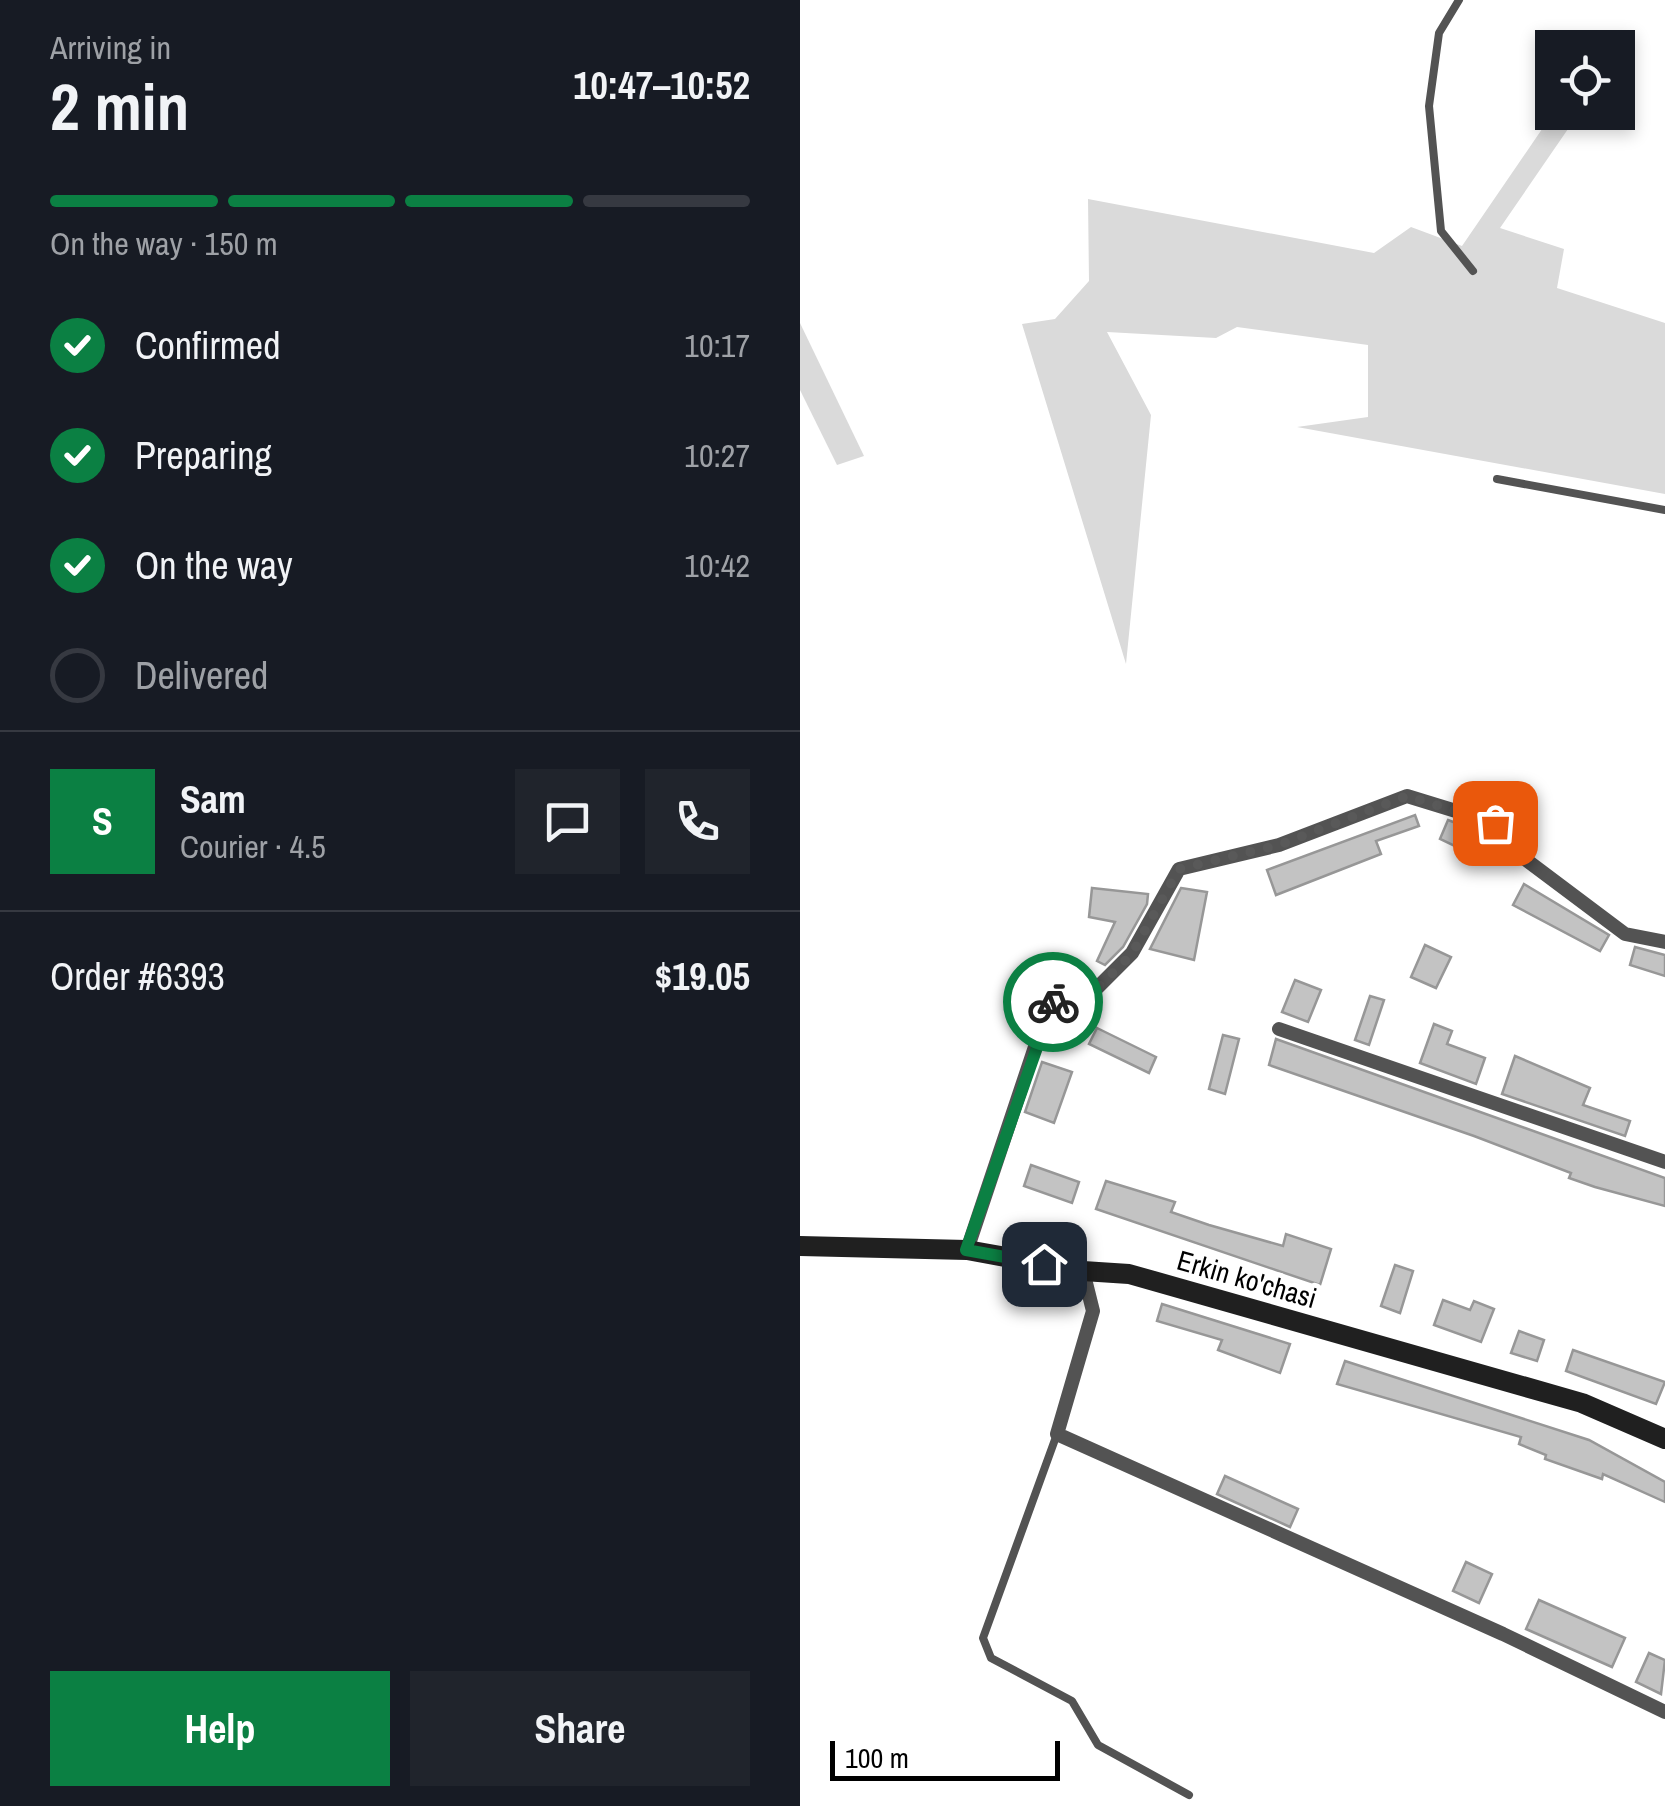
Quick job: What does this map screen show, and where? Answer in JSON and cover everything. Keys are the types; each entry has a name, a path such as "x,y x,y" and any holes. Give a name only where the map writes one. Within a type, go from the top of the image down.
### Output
{"main road":[{"name":"Erkin ko'chasi","path":"800,1246 966,1250 1084,1272 1129,1274 1582,1403 1665,1440"}],"street":[{"path":"966,1250 1050,1002 1081,1004 1132,954 1179,869 1279,845 1407,796 1495,823 1509,847 1625,934 1665,942"},
{"path":"1279,1029 1665,1162"},
{"path":"1084,1272 1093,1311 1057,1434 1503,1634 1665,1712"}],"lane":[{"path":"1459,0 1439,34 1428,106 1441,230 1472,271"},
{"path":"1497,479 1665,510"},
{"path":"1057,1434 984,1638 985,1650 990,1658 1072,1701 1098,1745 1188,1796"}],"shaded area":[{"path":"1541,130 1567,130 1500,228 1564,249 1557,288 1665,323 1665,494 1297,427 1368,417 1368,345 1237,327 1216,338 1107,332 1151,415 1126,664 1022,324 1055,319 1089,281 1088,199 1374,253 1411,227 1462,246"},
{"path":"800,323 864,456 837,465 800,390"}],"building":[{"path":"1415,815 1419,826 1376,841 1381,854 1276,895 1267,870"},
{"path":"1448,820 1490,836 1482,859 1440,839"},
{"path":"1524,884 1609,935 1600,951 1513,905"},
{"path":"1092,888 1148,894 1147,904 1123,947 1105,965 1097,961 1115,922 1089,917"},
{"path":"1181,888 1207,892 1194,960 1150,949"},
{"path":"1425,945 1451,957 1436,988 1411,977"},
{"path":"1635,947 1665,955 1665,976 1630,965"},
{"path":"1295,980 1321,990 1308,1022 1282,1012"},
{"path":"1370,996 1384,1000 1369,1045 1355,1040"},
{"path":"1434,1024 1452,1031 1447,1044 1485,1058 1476,1084 1420,1063"},
{"path":"1097,1028 1156,1057 1149,1073 1089,1044"},
{"path":"1223,1035 1239,1039 1225,1094 1209,1089"},
{"path":"1276,1039 1665,1178 1665,1206 1569,1178 1571,1173 1474,1136 1269,1065"},
{"path":"1515,1056 1590,1088 1583,1105 1630,1121 1625,1136 1502,1094"},
{"path":"1042,1062 1072,1072 1054,1123 1025,1112"},
{"path":"1031,1165 1079,1182 1072,1203 1024,1186"},
{"path":"1106,1181 1175,1202 1171,1212 1209,1225 1283,1246 1286,1234 1331,1249 1320,1285 1096,1209"},
{"path":"1395,1265 1413,1271 1400,1313 1381,1306"},
{"path":"1443,1300 1470,1310 1474,1301 1494,1309 1481,1342 1434,1325"},
{"path":"1162,1304 1290,1344 1280,1373 1218,1350 1222,1340 1157,1321"},
{"path":"1519,1331 1544,1340 1537,1361 1511,1353"},
{"path":"1573,1350 1665,1382 1656,1404 1566,1371"},
{"path":"1345,1361 1589,1440 1665,1482 1665,1502 1603,1474 1602,1479 1545,1459 1546,1455 1519,1444 1521,1437 1337,1384"},
{"path":"1225,1476 1298,1509 1290,1527 1217,1494"},
{"path":"1466,1562 1492,1574 1479,1603 1453,1591"},
{"path":"1539,1600 1625,1638 1612,1667 1526,1629"},
{"path":"1649,1653 1665,1660 1661,1694 1636,1682"}],"way so far":[{"path":"1053,1002 1081,1004 1132,954 1179,869 1279,845 1407,796 1495,823"}],"route":[{"path":"1044,1264 966,1250 1053,1002"}]}
